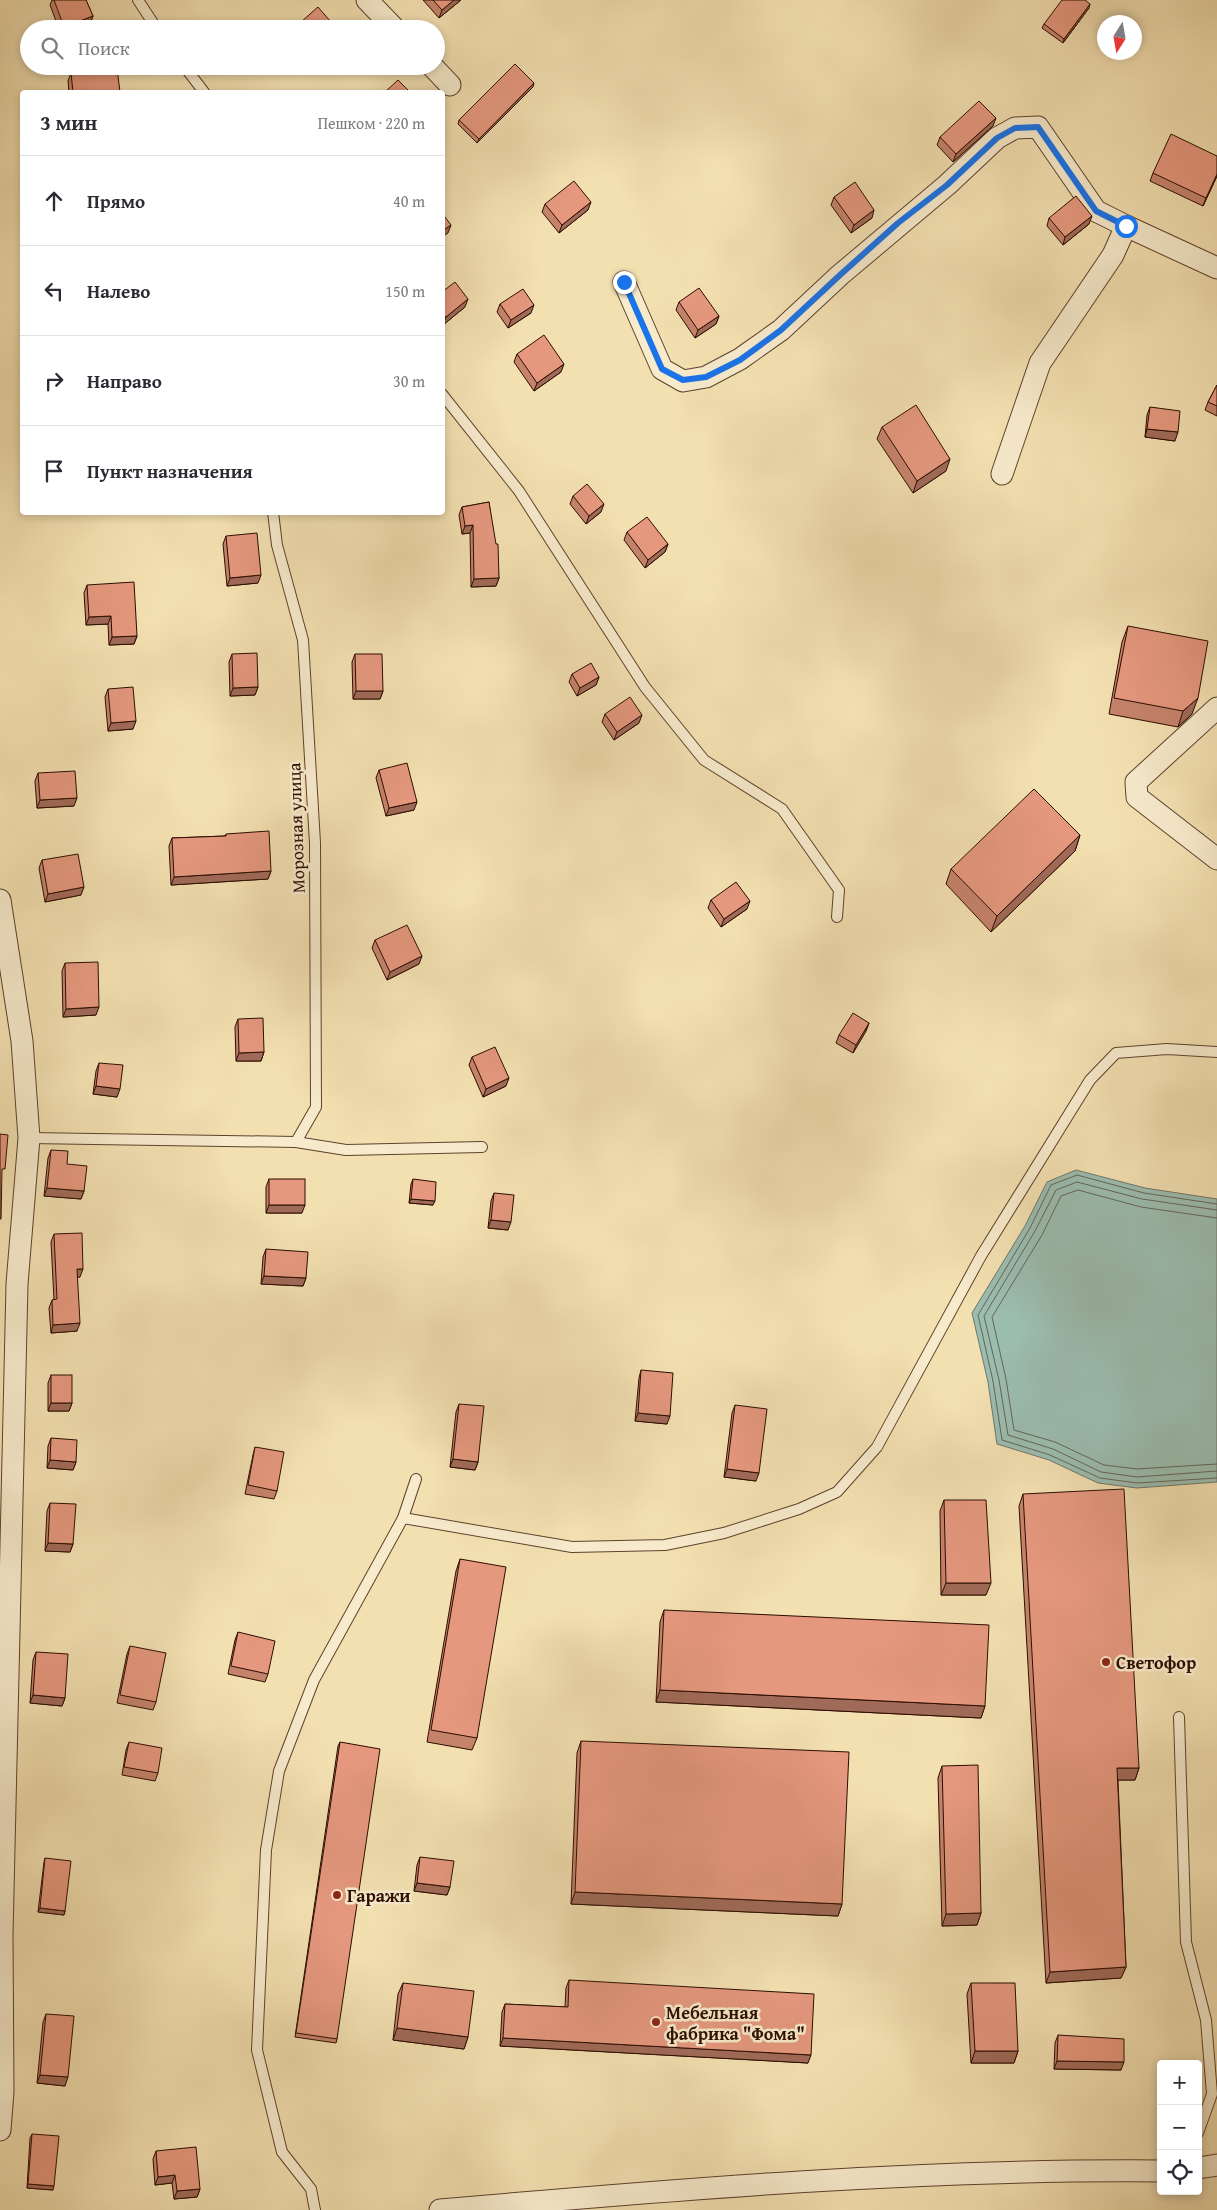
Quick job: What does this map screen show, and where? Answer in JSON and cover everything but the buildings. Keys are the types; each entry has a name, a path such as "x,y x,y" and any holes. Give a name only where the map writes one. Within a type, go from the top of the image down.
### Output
{"street":[{"path":"367,0 386,20"},
{"path":"441,75 450,85"},
{"path":"624,282 662,369 683,380 706,377 740,360 781,330 898,223 947,185 997,138 1015,128 1038,127 1096,211 1217,268"},
{"path":"1002,474 1040,363 1112,255 1126,226"},
{"path":"1217,708 1136,782 1137,797 1217,859"},
{"path":"0,900 22,1041 29,1138 17,1284 6,1488 2,1935 3,2092 0,2130"},
{"path":"1202,2167 1217,2165"},
{"path":"440,2210 726,2186 1082,2171 1157,2171"}],"lane":[{"path":"138,0 151,20"},
{"path":"191,75 202,90"},
{"path":"445,398 519,491 645,687 704,760 782,810 839,890 837,917"},
{"name":"Морозная улица","path":"273,515 276,546 303,640 315,843 316,1107 296,1142"},
{"path":"403,1518 572,1547 665,1544 724,1533 799,1508 837,1492 877,1447 981,1256 1090,1080 1116,1053 1167,1049 1217,1052"},
{"path":"29,1138 296,1142 346,1150 482,1147"},
{"path":"316,2210 311,2189 282,2152 257,2050 266,1850 279,1771 314,1680 403,1518 416,1478"},
{"path":"1179,1717 1186,1942 1206,2020 1212,2094 1202,2122"}],"water":[{"path":"1076,1170 1145,1188 1217,1199 1217,1482 1137,1488 1098,1483 1049,1460 997,1444 988,1382 972,1313 1025,1226 1047,1182"}],"place":[{"name":"Светофор","path":"1106,1662"},
{"name":"Гаражи","path":"337,1895"},
{"name":"Мебельная фабрика \"Фома\"","path":"656,2022"}],"route":[{"path":"624,282 662,369 683,380 706,377 740,360 781,330 898,223 947,185 997,138 1015,128 1038,127 1096,211 1126,226"}]}
